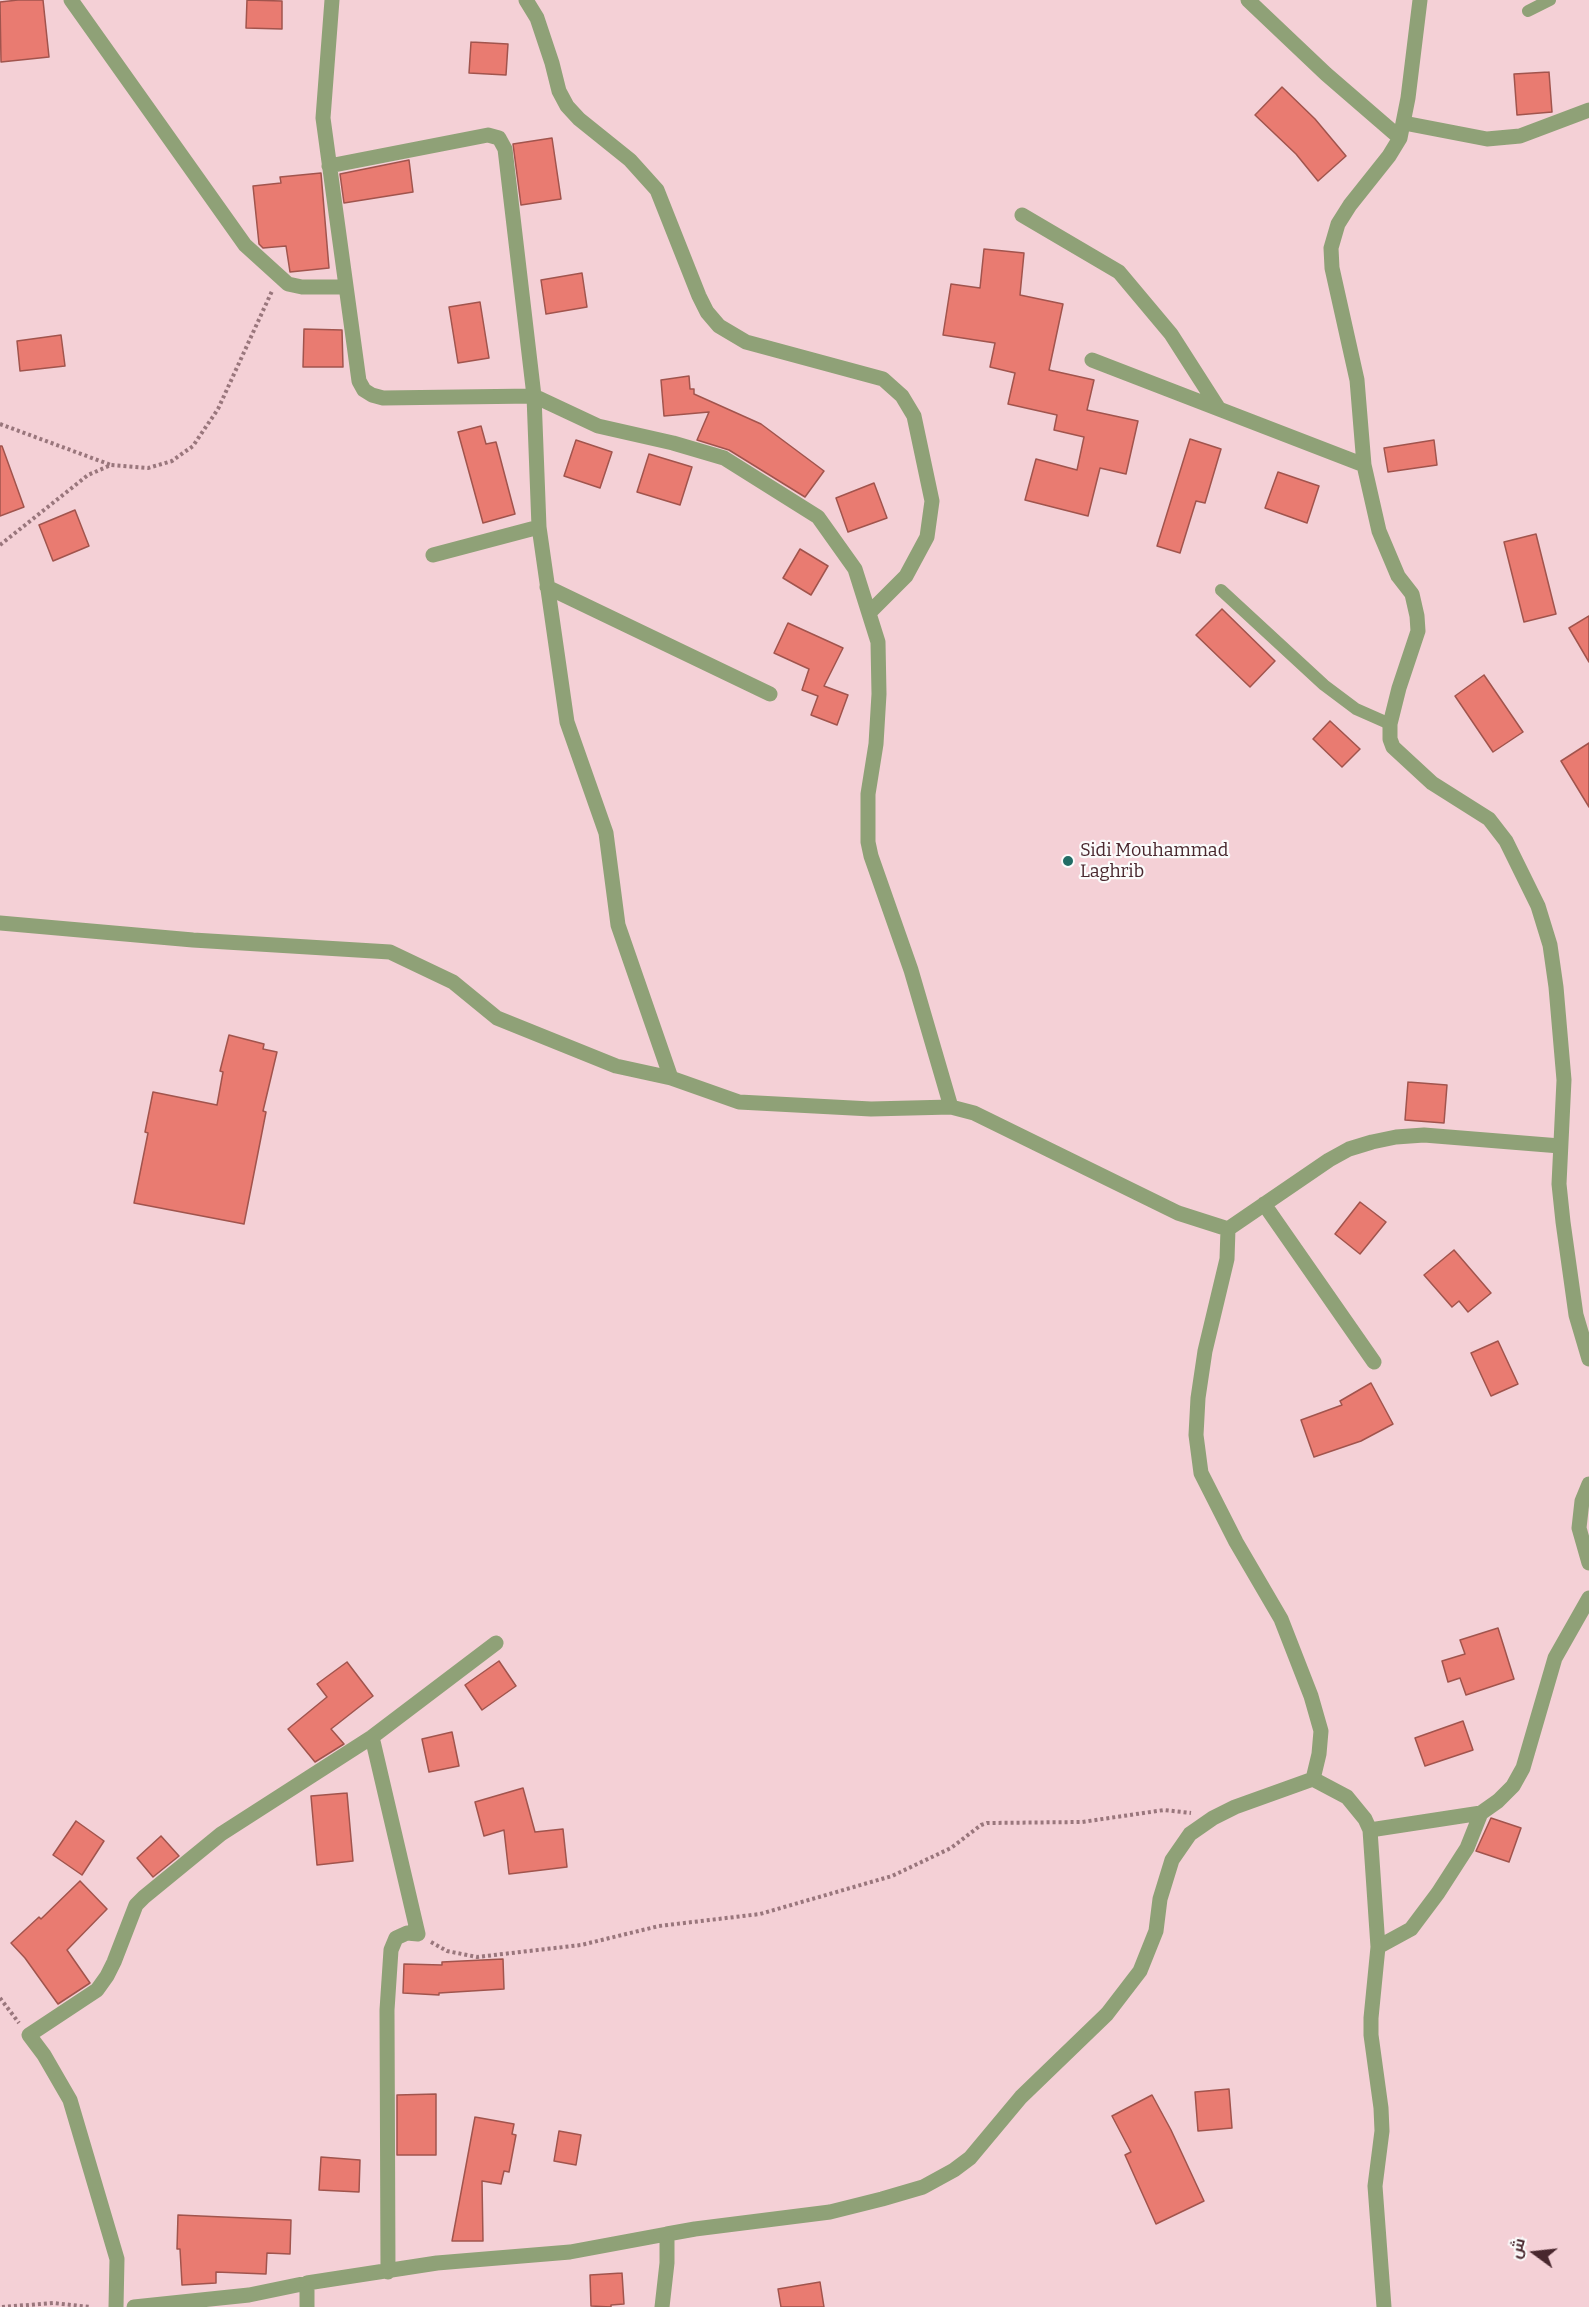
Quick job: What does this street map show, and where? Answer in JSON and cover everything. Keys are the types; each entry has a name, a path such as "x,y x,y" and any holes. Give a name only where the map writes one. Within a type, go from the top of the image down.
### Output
{"street":[{"path":"71,0 245,245 288,284 302,288 346,287"},
{"path":"332,0 323,118 359,381 372,395 383,398 534,396 598,426 662,440 724,458 818,517 855,569 878,642 879,694 876,744 868,794 868,842 911,970 951,1107"},
{"path":"526,0 537,18 559,91 567,106 579,119 630,160 657,190 699,296 707,312 719,326 746,342 883,379 902,396 914,416 932,501 927,537 906,576 870,612"},
{"path":"1248,0 1326,74 1400,138"},
{"path":"1420,0 1404,123 1400,138 1389,156 1350,205 1338,224 1332,244 1332,268 1357,381 1364,465 1379,531 1398,576 1412,594 1417,616 1418,631 1390,724 1390,739 1393,747 1432,783 1489,819 1506,841 1538,906 1550,945 1564,1080 1560,1184 1565,1234 1576,1315 1589,1359"},
{"path":"1404,123 1488,139 1520,136 1589,110"},
{"path":"329,166 488,135 499,138 505,149 534,396 539,527 567,722 606,833 618,925 671,1078"},
{"path":"1022,214 1119,272 1171,334 1219,409"},
{"path":"1092,360 1364,465"},
{"path":"433,555 539,527"},
{"path":"547,587 770,694"},
{"path":"0,923 193,940 390,952 453,982 497,1018 616,1066 671,1078 739,1102 871,1109 951,1107 974,1113 1178,1213 1228,1229"},
{"path":"1228,1229 1329,1160 1349,1149 1396,1137 1424,1135 1560,1146"},
{"path":"1264,1204 1374,1362"},
{"path":"1228,1229 1227,1259 1205,1351 1198,1398 1196,1435 1202,1473 1236,1542 1281,1619 1311,1696 1321,1731 1319,1754 1313,1779"},
{"path":"1589,1484 1582,1501 1579,1528 1589,1563"},
{"path":"1370,1830 1481,1813 1513,1786 1523,1768 1555,1658 1589,1598"},
{"path":"116,2307 117,2259 70,2100 44,2055 29,2035 97,1990 111,1969 136,1905 220,1834 372,1737 496,1643"},
{"path":"372,1737 418,1934 407,1933 396,1938 391,1950 387,2010 388,2272"},
{"path":"134,2307 249,2295 307,2283 437,2263 570,2252 667,2234 830,2212 922,2187 954,2170 970,2158 1021,2097 1107,2014 1140,1971 1156,1930 1160,1899 1172,1860 1190,1834 1236,1807 1313,1779 1347,1797 1356,1805 1370,1830 1378,1947 1371,2036 1382,2131 1375,2186 1384,2307"},
{"path":"1378,1947 1411,1929 1467,1848 1481,1813"},
{"path":"662,2307 667,2263 667,2234"},
{"path":"307,2283 307,2307"}],"lane":[{"path":"1528,11 1550,0"},
{"path":"1221,590 1324,686 1356,709 1390,724"}],"path":[{"path":"0,424 111,465 147,468 172,461 193,446 218,409 278,277"},
{"path":"0,545 88,475 111,465"},
{"path":"418,1934 447,1951 477,1957 581,1945 659,1926 760,1914 892,1876 951,1848 981,1825 993,1821 1082,1822 1164,1810 1214,1818"},
{"path":"0,1998 29,2035"},
{"path":"2,2307 53,2302 90,2307"}],"building":[{"path":"43,0 49,57 1,62 0,2"},
{"path":"247,0 282,1 282,29 246,28"},
{"path":"471,42 508,44 506,75 469,73"},
{"path":"1549,72 1552,112 1517,115 1514,74"},
{"path":"1282,87 1315,119 1346,156 1318,181 1296,154 1255,115"},
{"path":"552,138 561,199 521,205 513,144"},
{"path":"409,160 413,192 344,203 340,174"},
{"path":"321,173 329,268 290,272 286,246 263,248 259,244 253,186 281,183 280,177"},
{"path":"984,249 1024,253 1020,295 1063,304 1049,370 1094,380 1087,410 1138,421 1126,474 1100,468 1088,516 1025,500 1036,459 1077,470 1084,437 1054,430 1057,415 1008,404 1015,373 990,367 995,343 943,335 951,284 980,288"},
{"path":"582,273 587,307 546,314 541,280"},
{"path":"480,302 489,358 458,363 449,307"},
{"path":"304,329 342,330 343,367 303,367"},
{"path":"61,335 65,366 20,371 17,341"},
{"path":"689,376 690,389 694,389 694,394 761,424 824,471 805,497 729,450 697,440 709,412 664,416 661,380"},
{"path":"481,426 486,444 496,442 515,514 483,523 458,432"},
{"path":"1190,439 1221,449 1205,503 1196,501 1180,553 1157,546"},
{"path":"576,440 612,452 600,488 564,476"},
{"path":"1434,440 1437,465 1388,472 1384,448"},
{"path":"0,446 2,446 24,507 0,516"},
{"path":"649,454 692,467 680,505 637,492"},
{"path":"1278,472 1319,486 1307,523 1265,508"},
{"path":"874,483 887,518 848,532 836,498"},
{"path":"75,510 89,546 53,561 39,525"},
{"path":"1536,534 1556,614 1524,622 1504,542"},
{"path":"800,549 828,566 811,595 783,578"},
{"path":"1222,609 1275,661 1250,687 1196,635"},
{"path":"1589,616 1589,662 1569,628"},
{"path":"788,623 843,648 824,686 848,695 837,725 811,715 818,696 802,690 809,669 774,653"},
{"path":"1484,675 1523,732 1493,752 1455,696"},
{"path":"1330,721 1360,749 1342,767 1313,739"},
{"path":"1589,743 1589,807 1561,761"},
{"path":"229,1035 264,1044 263,1049 277,1052 263,1111 266,1112 244,1224 134,1203 148,1133 145,1132 153,1092 217,1105 223,1072 220,1071"},
{"path":"1408,1082 1447,1085 1444,1123 1405,1120"},
{"path":"1360,1202 1386,1222 1360,1254 1335,1234"},
{"path":"1454,1250 1491,1293 1468,1312 1459,1301 1452,1307 1424,1275"},
{"path":"1498,1341 1518,1384 1491,1396 1471,1353"},
{"path":"1371,1383 1393,1424 1361,1441 1314,1457 1301,1420 1342,1405 1340,1401"},
{"path":"1498,1628 1514,1679 1466,1695 1460,1678 1448,1682 1442,1661 1465,1654 1460,1640"},
{"path":"499,1661 516,1686 482,1710 465,1685"},
{"path":"347,1662 373,1696 331,1729 344,1744 315,1762 288,1729 327,1697 317,1684"},
{"path":"1463,1721 1473,1750 1425,1766 1415,1738"},
{"path":"452,1732 459,1766 429,1772 422,1739"},
{"path":"523,1788 535,1832 563,1829 567,1867 509,1874 504,1830 484,1836 475,1802"},
{"path":"347,1793 353,1861 317,1865 311,1796"},
{"path":"1491,1818 1521,1828 1509,1862 1476,1851"},
{"path":"76,1821 104,1841 82,1875 53,1855"},
{"path":"161,1836 179,1856 153,1877 137,1858"},
{"path":"80,1881 107,1909 67,1950 90,1983 58,2004 25,1958 11,1943 39,1917 41,1919"},
{"path":"503,1959 504,1989 439,1993 439,1995 403,1993 404,1964 442,1965 442,1962"},
{"path":"1229,2089 1232,2128 1198,2131 1195,2092"},
{"path":"436,2094 436,2155 397,2155 397,2095"},
{"path":"1152,2095 1204,2201 1156,2224 1125,2155 1131,2152 1112,2116"},
{"path":"475,2117 514,2124 512,2134 516,2135 509,2172 504,2171 501,2184 482,2181 483,2241 452,2241"},
{"path":"559,2131 581,2135 576,2165 554,2161"},
{"path":"321,2157 360,2160 359,2192 319,2190"},
{"path":"178,2215 291,2220 290,2254 267,2253 266,2274 216,2272 216,2283 182,2285 180,2249 177,2249"},
{"path":"622,2273 624,2304 611,2305 611,2307 591,2306 590,2275"},
{"path":"820,2282 824,2307 781,2307 778,2289"}],"place":[{"name":"Sidi Mouhammad Laghrib","path":"1068,861"}]}
